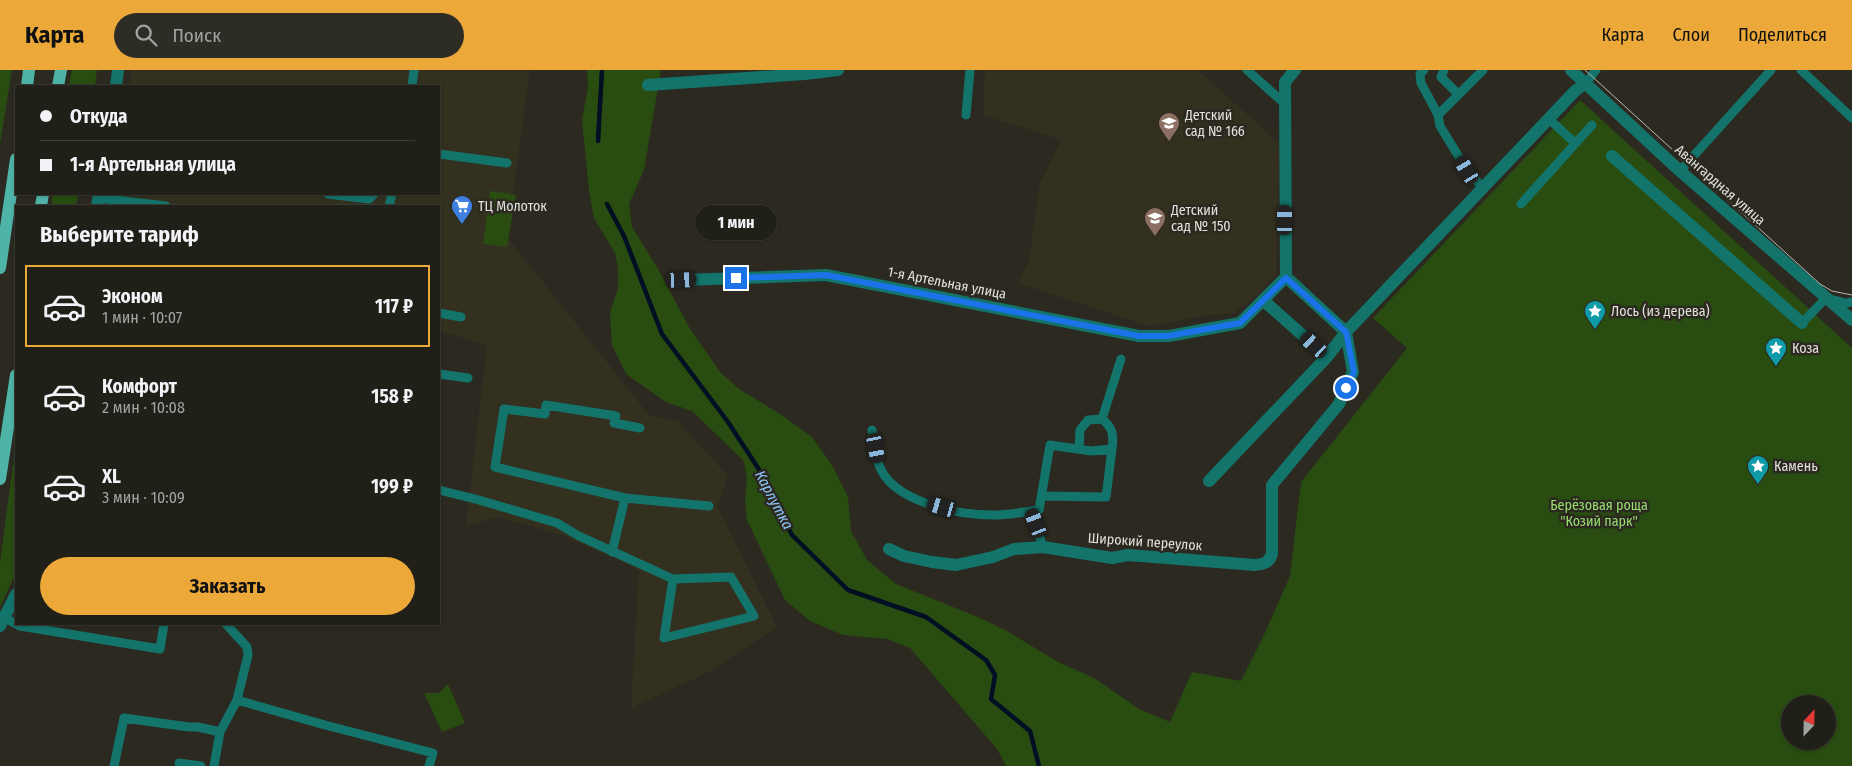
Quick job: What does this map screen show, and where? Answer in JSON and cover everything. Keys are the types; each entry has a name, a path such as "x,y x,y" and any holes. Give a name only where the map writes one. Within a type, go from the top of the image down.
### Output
{"main road":[{"path":"27,85 29,70"},
{"path":"58,85 61,70"},
{"path":"0,268 15,166"},
{"path":"0,479 15,382"}],"street":[{"path":"116,85 118,70"},
{"path":"648,85 838,70"},
{"path":"1295,70 1284,82 1286,278 1346,332"},
{"name":"Авангардная улица","path":"1571,70 1680,171 1852,320"},
{"path":"1209,482 1327,356 1346,332 1575,91 1586,83"},
{"path":"1612,156 1802,323"},
{"name":"1-я Артельная улица","path":"682,280 826,275 1139,336 1168,336 1240,323 1286,278"},
{"path":"1264,301 1327,356"},
{"name":"Широкий переулок","path":"889,550 904,556 932,562 956,564 993,557 1014,549 1043,547 1112,558 1128,555 1255,565 1266,563 1272,554 1272,485 1339,404 1354,372 1346,332"},
{"path":"2,622 15,596"}],"lane":[{"path":"414,70 414,84"},
{"path":"966,115 970,70"},
{"path":"1247,70 1285,104"},
{"path":"1424,70 1420,74 1420,83 1438,115 1440,126 1467,170 1484,188"},
{"path":"1444,70 1441,77 1458,94"},
{"path":"1438,115 1483,70"},
{"path":"1586,83 1596,70"},
{"path":"1680,171 1772,70"},
{"path":"1801,70 1852,118"},
{"path":"1548,120 1575,144"},
{"path":"1521,204 1592,125"},
{"path":"440,154 506,163"},
{"path":"335,195 369,200"},
{"path":"98,199 156,205"},
{"path":"1802,323 1826,298 1846,303 1852,302"},
{"path":"440,313 461,317"},
{"path":"1102,419 1121,359"},
{"path":"440,374 468,378"},
{"path":"640,428 614,423 616,416 546,405 545,414 504,409 495,467 625,498 709,506"},
{"path":"1042,496 1106,497 1114,436 1111,426 1102,419 1088,420 1080,430 1079,449"},
{"path":"872,430 879,466 895,488 911,498 958,512 994,515 1039,510 1050,445 1091,451 1112,449"},
{"path":"440,490 557,523 612,552 672,579 731,577 754,616 664,638 672,579"},
{"path":"612,552 625,498"},
{"path":"1031,511 1043,547"},
{"path":"2,622 15,625"},
{"path":"16,625 160,649 164,625"},
{"path":"214,766 220,732 237,700 248,654 248,647 227,625"},
{"path":"237,700 433,753 430,766"},
{"path":"114,766 124,718 198,727 220,732"},
{"path":"178,762 201,766"}],"shaded area":[{"path":"131,70 530,70 507,237 650,416 678,421 728,476 717,506 777,627 709,672 631,708 639,571 558,534 498,517 466,526 487,345 440,331 440,205 113,205 114,195 440,195 440,85 129,85"},
{"path":"985,70 1198,70 1280,144 1276,274 1260,293 1233,314 1217,314 1148,326 1018,283 1029,261 1039,186 1061,140 983,115"}],"green space":[{"path":"0,70 12,70 0,144"},
{"path":"72,70 97,70 95,85 69,85"},
{"name":"Берёзовая роща \"Козий парк\"","path":"587,70 661,70 644,170 629,204 632,227 658,269 689,327 720,372 739,389 783,416 812,437 832,465 848,497 851,531 867,560 896,584 978,617 1007,631 1058,662 1094,678 1139,709 1170,722 1192,672 1241,681 1290,576 1301,482 1407,348 1373,318 1580,100 1852,348 1852,766 1006,766 997,749 910,648 887,639 843,635 810,621 785,600 747,520 745,500 747,480 744,461 692,411 666,402 626,374 612,345 610,312 618,288 618,269 615,253 594,218 589,191 582,120 588,87"},
{"path":"490,191 516,195 507,247 483,244"},
{"path":"53,195 78,195 76,205 51,205"},
{"path":"15,450 15,575 0,607 0,563"},
{"path":"448,684 465,723 442,732 424,693 439,693"}],"waterway":[{"name":"Карлутка","path":"598,141 602,70"},
{"name":"Карлутка","path":"607,204 624,236 662,334 728,422 760,471 792,535 848,590 926,617 986,660 995,675 991,699 1030,731 1039,766"}],"tram line":[{"path":"1585,70 1820,284 1832,291 1852,295"}],"place":[{"name":"Детский сад № 166","path":"1169,142"},
{"name":"ТЦ Молоток","path":"462,225"},
{"name":"Детский сад № 150","path":"1155,237"},
{"name":"Лось (из дерева)","path":"1595,330"},
{"name":"Коза","path":"1776,367"},
{"name":"Камень","path":"1758,485"}],"route":[{"path":"736,278 826,275 1139,336 1168,336 1240,323 1286,278 1346,332 1354,372 1346,388"}]}
